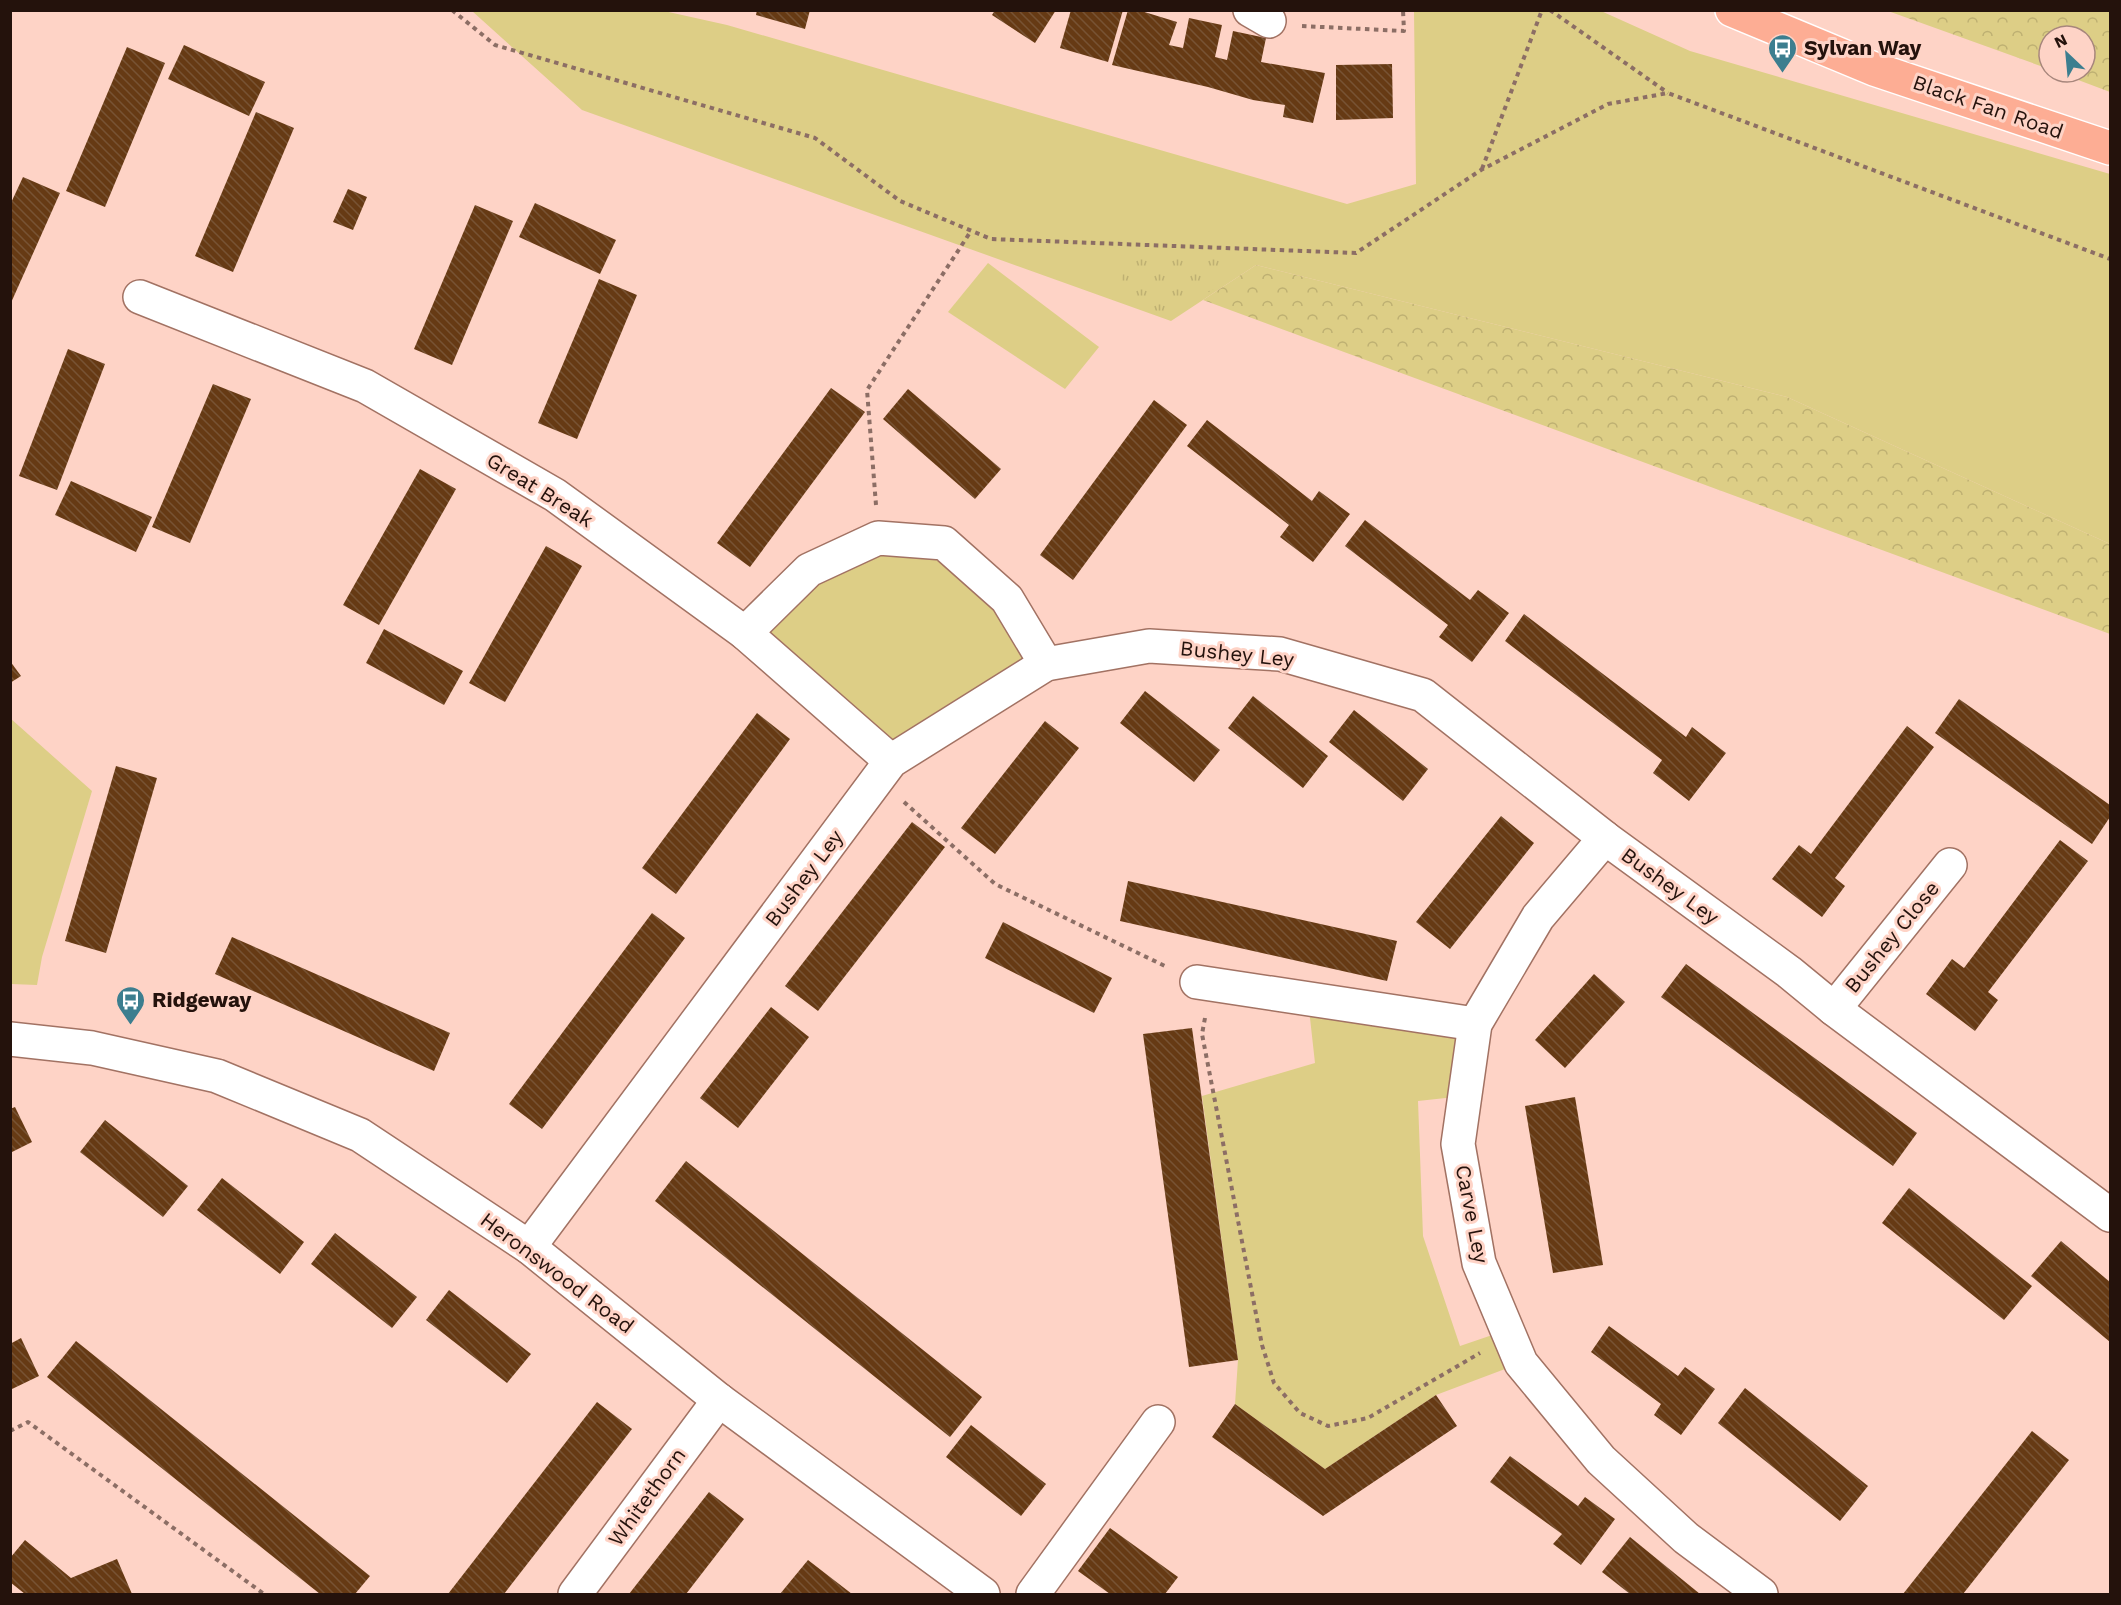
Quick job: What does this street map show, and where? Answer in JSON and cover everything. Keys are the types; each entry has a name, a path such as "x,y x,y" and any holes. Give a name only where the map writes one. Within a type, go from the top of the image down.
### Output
{"main road":[{"name":"Black Fan Road","path":"1732,10 1874,69 2110,148"}],"street":[{"name":"Great Break","path":"140,297 364,386 555,495 745,633 884,770"},
{"path":"745,633 809,570 878,538 944,543 1007,599 1046,664"},
{"name":"Bushey Ley","path":"529,1246 884,770 1046,664 1149,646 1280,654 1423,696 1605,838 1789,972 1834,1009 2110,1215"},
{"name":"Carve Ley","path":"1605,838 1538,917 1475,1024 1458,1144 1479,1263 1521,1363 1601,1460 1686,1538 1761,1594"},
{"name":"Bushey Close","path":"1834,1009 1950,864"},
{"path":"1204,983 1475,1024"},
{"name":"Heronswood Road","path":"10,1039 92,1048 217,1076 360,1135 529,1246 719,1400 982,1594"},
{"name":"Whitethorn","path":"575,1594 719,1400"},
{"path":"1033,1594 1158,1422"}],"path":[{"path":"452,10 495,45 814,138 900,201 991,239 1356,253 1482,170 1608,104 1668,93"},
{"path":"1259,16 1316,28 1404,31 1403,10"},
{"path":"1482,170 1542,10"},
{"path":"1550,10 1668,93 2110,259"},
{"path":"878,538 867,390 971,231"},
{"path":"884,770 995,884 1204,983 1202,1034 1262,1346 1274,1383 1300,1413 1328,1426 1368,1418 1510,1337"},
{"path":"10,1431 28,1422 264,1594"}],"green space":[{"path":"472,11 664,11 727,25 1347,204 1416,184 1414,11 1601,11 1690,51 2110,174 2110,544 1787,397 1256,265 1171,321 582,110"},
{"path":"1888,11 2110,11 2110,92 2089,84 2097,84 2097,24 2037,24 2037,65"},
{"path":"1127,252 1222,256 1215,288 1171,316 1118,298"},
{"path":"988,263 1099,347 1065,389 948,312"},
{"path":"1256,265 1787,397 2110,544 2110,634 1203,300"},
{"path":"878,538 944,543 1046,664 891,761 745,633"},
{"path":"10,718 92,791 42,957 37,985 11,984"},
{"path":"1308,1000 1475,1024 1464,1096 1418,1101 1423,1236 1460,1346 1507,1330 1521,1363 1436,1395 1325,1469 1235,1404 1238,1360 1202,1096 1315,1063"}],"building":[{"path":"757,10 810,10 805,29 756,15"},
{"path":"995,10 1056,10 1035,43 992,15"},
{"path":"1071,10 1123,10 1108,62 1060,48"},
{"path":"1128,10 1138,10 1177,22 1169,45 1183,48 1189,18 1222,25 1215,57 1227,60 1233,31 1266,38 1261,62 1325,73 1313,123 1283,117 1285,105 1253,100 1112,65"},
{"path":"184,45 265,82 249,116 168,79"},
{"path":"127,47 165,63 105,207 66,191"},
{"path":"1392,64 1393,118 1336,120 1336,65"},
{"path":"256,112 294,128 233,272 195,256"},
{"path":"23,177 60,193 10,305 10,205"},
{"path":"348,189 367,197 353,230 333,222"},
{"path":"535,203 616,240 600,274 519,237"},
{"path":"475,205 513,221 452,365 414,349"},
{"path":"599,279 637,295 577,439 538,423"},
{"path":"68,349 105,364 57,490 19,476"},
{"path":"213,384 251,399 190,543 152,527"},
{"path":"831,388 865,412 750,567 717,543"},
{"path":"908,389 1001,469 975,499 883,419"},
{"path":"1154,400 1187,425 1073,580 1040,555"},
{"path":"1207,420 1312,501 1319,491 1350,514 1313,562 1280,537 1289,525 1187,446"},
{"path":"420,469 456,489 379,625 343,605"},
{"path":"71,481 152,517 136,552 55,515"},
{"path":"1365,520 1470,600 1478,590 1509,613 1472,662 1439,637 1448,625 1345,546"},
{"path":"546,546 582,566 505,702 469,683"},
{"path":"1524,614 1686,737 1692,727 1726,753 1689,801 1653,773 1662,760 1505,641"},
{"path":"384,629 463,671 444,705 366,663"},
{"path":"10,661 21,676 10,683"},
{"path":"1145,691 1220,750 1194,782 1120,723"},
{"path":"1253,696 1328,756 1303,788 1228,728"},
{"path":"1959,699 2110,805 2110,817 2092,844 1935,733"},
{"path":"1354,710 1428,769 1403,801 1329,742"},
{"path":"757,713 790,739 676,894 642,868"},
{"path":"1045,721 1079,748 995,854 961,828"},
{"path":"1907,726 1934,747 1835,878 1845,886 1822,917 1772,879 1799,845 1811,854"},
{"path":"116,766 157,778 106,953 65,941"},
{"path":"1501,816 1534,843 1450,949 1416,922"},
{"path":"912,822 945,847 818,1011 785,986"},
{"path":"2060,840 2088,861 1988,992 1998,1000 1975,1031 1926,994 1952,959 1964,968"},
{"path":"1128,881 1397,941 1387,981 1120,921"},
{"path":"652,913 685,938 542,1129 509,1104"},
{"path":"1003,922 1112,978 1094,1013 985,958"},
{"path":"232,937 450,1033 434,1071 215,974"},
{"path":"1686,964 1917,1133 1893,1166 1661,997"},
{"path":"1594,974 1625,1002 1565,1068 1535,1040"},
{"path":"771,1007 809,1037 738,1128 700,1098"},
{"path":"1192,1028 1238,1360 1189,1367 1143,1034"},
{"path":"1575,1097 1603,1265 1553,1273 1525,1106"},
{"path":"15,1107 32,1142 10,1153 10,1109"},
{"path":"105,1120 188,1186 163,1217 80,1152"},
{"path":"686,1161 982,1397 950,1437 655,1201"},
{"path":"222,1178 304,1242 280,1274 197,1210"},
{"path":"1909,1188 2032,1286 2004,1320 1882,1223"},
{"path":"335,1233 417,1297 392,1328 311,1264"},
{"path":"2061,1241 2110,1282 2110,1342 2031,1276"},
{"path":"449,1290 531,1354 507,1383 426,1320"},
{"path":"1609,1326 1678,1376 1685,1367 1715,1389 1681,1435 1654,1415 1661,1404 1591,1352"},
{"path":"21,1338 39,1376 10,1390 10,1344"},
{"path":"76,1341 370,1576 355,1594 320,1594 47,1377"},
{"path":"1745,1388 1868,1486 1840,1521 1718,1423"},
{"path":"1436,1395 1457,1426 1323,1516 1212,1437 1235,1404 1325,1469"},
{"path":"597,1402 632,1429 504,1594 448,1594"},
{"path":"971,1425 1046,1484 1021,1516 946,1457"},
{"path":"2032,1431 2069,1460 1963,1594 1903,1594"},
{"path":"1510,1456 1578,1506 1585,1497 1615,1519 1581,1565 1553,1544 1562,1534 1490,1482"},
{"path":"709,1492 744,1519 686,1594 629,1594"},
{"path":"1110,1528 1178,1577 1165,1594 1110,1594 1078,1571"},
{"path":"1630,1537 1700,1594 1630,1594 1602,1572"},
{"path":"25,1540 71,1578 117,1559 132,1594 25,1594 10,1582 10,1558"},
{"path":"808,1560 852,1594 780,1594"}],"place":[{"name":"Sylvan Way","path":"1783,74"},
{"name":"Ridgeway","path":"131,1026"}]}
